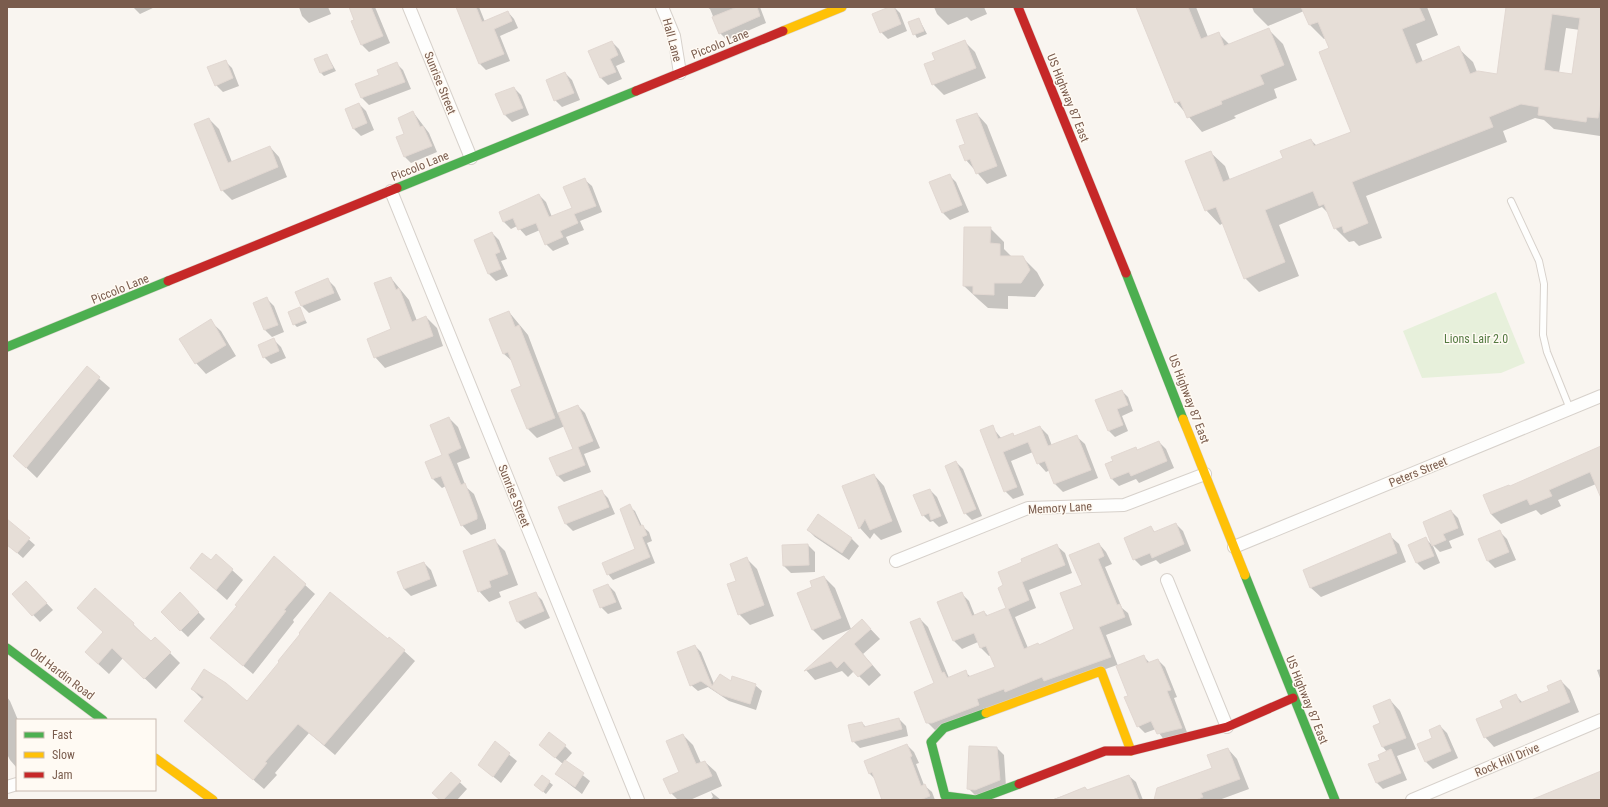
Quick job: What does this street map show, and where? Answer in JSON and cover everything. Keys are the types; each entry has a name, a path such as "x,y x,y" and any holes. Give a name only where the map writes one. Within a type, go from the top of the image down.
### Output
{"street":[{"name":"Sunrise Street","path":"409,7 472,158"},
{"name":"Hall Lane","path":"662,7 674,36 680,73"},
{"name":"Piccolo Lane","path":"7,348 842,7"},
{"name":"US Highway 87 East","path":"1018,7 1234,547 1292,698 1335,800"},
{"name":"Sunrise Street","path":"390,191 638,800"},
{"name":"Peters Street","path":"1234,547 1601,396"},
{"name":"Memory Lane","path":"896,561 1028,508 1124,506 1205,474"},
{"path":"1167,580 1227,727"},
{"name":"Old Hardin Road","path":"7,648 102,719"},
{"path":"1130,751 1102,670 944,728 931,742 945,796 976,800 1105,751 1130,751 1227,727 1292,698"},
{"name":"Rock Hill Drive","path":"1412,800 1601,720"},
{"path":"156,759 213,800"}],"lane":[{"path":"1511,201 1538,261 1544,284 1543,335 1547,352 1570,409"}],"green space":[{"name":"Lions Lair 2.0","path":"1496,292 1525,363 1501,373 1422,378 1403,331"}],"building":[{"path":"349,7 371,7 383,36 361,45 351,21 354,20"},
{"path":"456,7 476,7 482,22 508,11 512,21 494,29 504,54 479,64"},
{"path":"737,7 757,7 760,16 719,34 712,17"},
{"path":"889,7 894,7 901,24 880,33 872,14"},
{"path":"1136,7 1188,7 1201,39 1219,32 1224,46 1269,28 1284,65 1260,75 1264,84 1221,101 1222,104 1187,118 1180,101 1175,103"},
{"path":"1301,7 1419,7 1425,20 1402,29 1416,64 1459,46 1470,74 1478,71 1497,74 1506,7 1601,7 1601,102 1598,118 1587,117 1586,122 1538,115 1539,107 1521,104 1489,117 1493,127 1352,182 1368,223 1344,233 1342,226 1334,229 1324,204 1319,206 1313,191 1265,210 1285,262 1244,279 1216,207 1205,211 1185,161 1211,151 1223,182 1283,158 1280,151 1311,139 1314,146 1351,132 1319,52 1329,48 1318,22 1309,25","holes":["1552,14 1580,18 1572,74 1544,70"]},
{"path":"919,18 924,31 913,35 908,22"},
{"path":"965,40 976,68 932,85 924,64 935,60 932,53"},
{"path":"612,41 618,55 610,59 616,72 600,78 588,51"},
{"path":"327,54 333,68 320,73 314,59"},
{"path":"226,60 233,78 215,86 207,67"},
{"path":"397,62 405,82 361,98 355,84 379,75 377,70"},
{"path":"565,72 574,93 554,101 546,80"},
{"path":"514,87 523,108 504,115 495,94"},
{"path":"359,103 367,123 353,129 345,109"},
{"path":"413,111 420,127 423,126 432,146 404,157 396,137 404,134 398,118"},
{"path":"977,113 997,166 976,174 970,159 965,161 959,146 965,144 956,120"},
{"path":"209,118 228,163 270,146 278,167 221,191 194,124"},
{"path":"950,174 962,205 942,213 929,182"},
{"path":"585,178 596,206 574,214 578,223 560,231 563,237 545,245 536,223 518,230 513,218 503,222 499,212 539,194 549,217 572,208 563,187"},
{"path":"964,227 991,227 990,243 1000,244 1000,256 1023,256 1030,270 1021,283 994,283 994,295 973,294 973,286 963,286"},
{"path":"492,232 500,252 495,254 501,269 488,274 474,240"},
{"path":"391,277 396,290 399,288 412,322 426,316 433,336 374,358 367,339 391,329 374,283"},
{"path":"328,278 334,293 301,306 295,292"},
{"path":"267,297 278,325 264,330 253,303"},
{"path":"300,307 305,320 293,325 288,312"},
{"path":"509,311 515,327 519,325 555,418 527,429 511,390 521,386 508,352 503,354 489,319"},
{"path":"211,319 226,345 195,364 179,339"},
{"path":"274,338 279,351 263,358 258,345"},
{"path":"87,366 100,377 26,468 13,456"},
{"path":"1122,390 1128,405 1117,409 1123,425 1108,431 1095,400"},
{"path":"578,405 593,441 578,447 585,465 557,476 549,458 573,449 558,413"},
{"path":"449,417 461,448 448,454 461,485 465,483 477,515 477,519 461,526 441,476 432,479 425,462 442,455 430,425"},
{"path":"993,425 998,439 1013,433 1014,436 1040,426 1048,446 1077,435 1091,470 1054,484 1045,461 1037,464 1028,442 1003,452 1017,487 1004,492 980,430"},
{"path":"1159,441 1167,461 1131,476 1129,472 1111,479 1105,464 1113,461 1111,457 1136,447 1137,450"},
{"path":"1601,446 1601,498 1590,472 1549,490 1552,496 1530,505 1527,499 1491,514 1483,495 1509,485 1510,486"},
{"path":"956,461 976,509 964,514 945,466"},
{"path":"874,474 892,521 870,530 865,519 859,529 842,486"},
{"path":"930,489 941,516 931,520 929,513 922,516 913,495"},
{"path":"602,490 609,507 565,524 558,507"},
{"path":"630,504 640,526 643,525 647,535 642,537 650,557 607,575 602,563 635,549 620,509"},
{"path":"1451,510 1458,528 1443,534 1446,540 1432,546 1423,522"},
{"path":"818,514 852,538 842,553 807,530"},
{"path":"7,519 30,538 17,553 7,545"},
{"path":"1176,523 1184,544 1152,558 1150,553 1133,560 1124,538 1151,526 1154,532"},
{"path":"1500,530 1509,552 1487,561 1478,539"},
{"path":"1390,533 1397,553 1310,588 1303,570"},
{"path":"1426,537 1434,556 1416,563 1408,545"},
{"path":"495,539 508,574 489,581 491,587 478,592 463,551"},
{"path":"1099,543 1104,556 1098,559 1117,605 1120,604 1125,617 1099,627 1111,657 1044,681 1042,677 1005,692 1004,689 977,699 979,705 932,723 926,723 914,692 934,683 910,622 920,618 942,673 944,672 947,678 966,670 968,677 995,667 986,646 980,648 974,633 953,641 937,602 962,592 972,616 984,611 986,616 1006,608 998,588 1003,585 998,572 1022,562 1021,559 1057,544 1065,565 1022,582 1029,600 1008,609 1024,649 1038,643 1039,645 1074,629 1060,593 1082,585 1069,555"},
{"path":"808,544 809,565 783,566 782,545"},
{"path":"202,553 211,560 216,554 233,569 216,590 190,568"},
{"path":"274,556 306,584 284,610 286,611 243,666 210,638 237,606 235,605"},
{"path":"747,557 764,605 738,615 727,584 736,581 730,564"},
{"path":"424,562 430,579 404,589 397,572"},
{"path":"824,576 841,618 812,630 797,593 812,587 810,581"},
{"path":"26,581 47,603 32,616 12,594"},
{"path":"608,584 616,602 600,608 593,590"},
{"path":"95,588 134,623 133,625 151,641 155,637 171,652 144,679 112,648 98,664 85,652 103,632 77,608"},
{"path":"180,592 199,612 180,631 161,612"},
{"path":"330,592 388,639 389,637 405,650 324,745 298,724 265,762 267,763 253,780 184,721 204,697 191,689 204,669 226,683 247,701 279,662 278,661 300,634 299,633"},
{"path":"536,592 544,611 517,622 509,602"},
{"path":"862,619 871,629 854,644 872,665 858,677 844,661 837,668 831,661 804,671"},
{"path":"695,645 712,686 720,674 731,681 732,676 756,684 750,704 721,695 701,681 690,686 677,652"},
{"path":"1144,655 1147,663 1158,659 1171,690 1167,691 1182,728 1157,734 1151,721 1137,727 1124,697 1128,696 1116,666"},
{"path":"1561,680 1570,702 1484,738 1476,719 1503,708 1500,701 1516,694 1520,703 1549,691 1547,686"},
{"path":"1390,699 1406,738 1382,747 1373,726 1380,723 1373,706"},
{"path":"899,718 902,729 852,742 848,725 862,722 864,727"},
{"path":"1440,725 1451,751 1425,762 1417,744 1432,738 1429,730"},
{"path":"549,732 566,745 555,758 539,745"},
{"path":"683,734 696,764 705,761 712,776 670,794 663,779 679,772 666,741"},
{"path":"495,741 510,753 493,777 478,765"},
{"path":"907,744 912,756 910,757 921,786 925,784 930,796 920,800 882,800 872,772 869,774 864,761"},
{"path":"969,746 997,747 1000,780 975,790 967,789"},
{"path":"1228,748 1240,779 1201,793 1203,797 1196,800 1154,800 1157,788 1212,768 1207,755"},
{"path":"1391,749 1401,773 1376,783 1368,764 1380,760 1378,755"},
{"path":"565,760 584,773 575,787 555,774"},
{"path":"1601,771 1601,800 1531,800"},
{"path":"451,772 461,781 443,800 440,800 432,793"},
{"path":"542,775 550,781 543,792 534,785"},
{"path":"1129,775 1139,800 1053,800 1085,787 1087,790"}],"traffic: fast":[{"path":"397,188 636,91"},
{"path":"1126,273 1183,419"},
{"path":"7,347 168,281"},
{"path":"1245,575 1335,800"},
{"path":"7,648 102,719"},
{"path":"986,713 944,728 931,742 945,796 976,800 1019,784"}],"traffic: slow":[{"path":"783,31 842,7"},
{"path":"1183,419 1245,575"},
{"path":"986,713 1101,671 1131,751"},
{"path":"156,759 213,800"}],"traffic: jam":[{"path":"1018,7 1126,273"},
{"path":"636,91 783,31"},
{"path":"168,281 397,188"},
{"path":"1019,784 1105,751 1131,751 1227,727 1293,698"}]}
